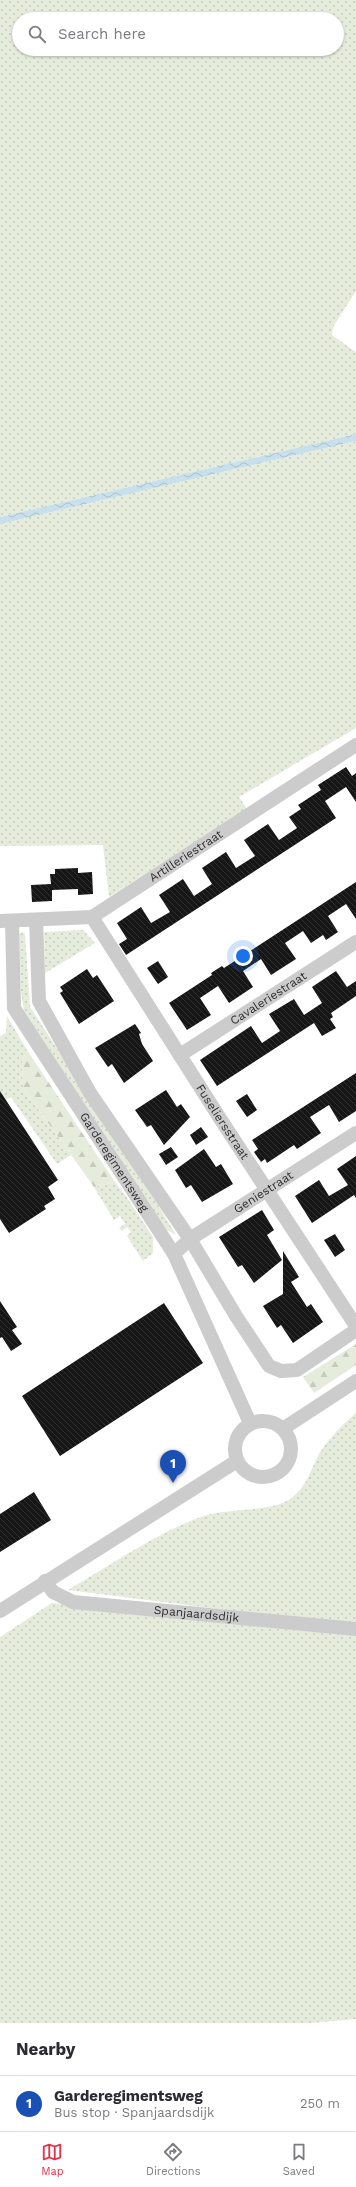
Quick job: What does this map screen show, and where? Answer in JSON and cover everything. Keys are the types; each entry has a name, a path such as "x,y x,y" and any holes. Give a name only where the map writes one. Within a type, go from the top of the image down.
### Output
{"street":[{"name":"Artilleriestraat","path":"92,917 356,745"},
{"path":"6,921 92,917"},
{"name":"Fuseliersstraat","path":"92,917 356,1326"},
{"name":"Garderegimentsweg","path":"36,920 39,1001 90,1093 190,1239 236,1316 269,1366 281,1371 297,1370 356,1330"},
{"name":"Garderegimentsweg","path":"6,921 14,1008 174,1254 250,1424"},
{"name":"Cavaleriestraat","path":"180,1055 356,942"},
{"name":"Geniestraat","path":"174,1254 190,1239 356,1133"},
{"path":"284,1428 356,1380"},
{"path":"258,1420 267,1420 284,1428 290,1437 292,1448 290,1459 284,1468 275,1475 264,1477 253,1475 244,1470 237,1460 235,1444 240,1432 258,1420"},
{"path":"0,1611 237,1460"},
{"name":"Spanjaardsdijk","path":"46,1581 53,1592 73,1602 356,1629"}],"green space":[{"path":"0,0 356,0 356,291 333,327 332,335 356,352 356,434 0,517"},
{"path":"356,441 356,728 239,797 247,809 109,897 103,845 0,846 0,524"},
{"path":"83,930 95,943 45,973 44,932"},
{"path":"22,932 25,934 30,1007 143,1180 176,1235 167,1230 161,1223 24,1010 21,993 19,934"},
{"path":"7,1016 27,1050 22,1061 23,1088 71,1155 57,1164 11,1097 0,1103 0,1036 6,1033"},
{"path":"27,1050 115,1182 94,1187 23,1088 22,1061"},
{"path":"115,1182 153,1237 153,1253 143,1261 127,1236 131,1232 127,1227 122,1231 119,1228 125,1224 120,1216 114,1220 94,1187"},
{"path":"356,1344 356,1365 314,1393 303,1377"},
{"path":"356,1413 356,1624 354,1626 68,1590 133,1550 166,1532 201,1517 223,1512 271,1506 290,1499 296,1494 308,1478 319,1454 327,1443"},
{"path":"52,1603 356,1631 356,2019 311,2023 0,2023 0,1637"}],"water":[{"path":"356,434 356,441 0,524 0,517"}],"building":[{"path":"346,767 352,776 356,773 356,802 346,787 325,801 336,818 126,955 119,944 127,939 117,923 141,907 151,923 170,912 159,895 183,879 194,896 212,884 202,868 226,852 236,868 255,856 244,840 268,824 279,840 297,828 289,817 301,809 298,805 321,790 318,785"},
{"path":"78,868 78,873 92,872 93,894 78,895 78,889 52,890 52,901 32,902 31,885 51,884 50,874 55,874 55,869"},
{"path":"356,882 356,919 346,904 328,916 338,932 326,940 323,935 311,943 303,931 285,943 296,959 271,975 261,959 243,971 253,987 229,1003 218,986 200,998 211,1015 187,1030 169,1003 212,975 211,973 222,966 224,968"},
{"path":"158,961 168,977 158,984 147,968"},
{"path":"87,969 93,978 97,975 114,1001 79,1024 60,993 63,991 60,987"},
{"path":"336,971 347,987 356,981 356,996 331,1013 333,1017 330,1019 336,1028 322,1036 314,1023 217,1086 200,1060 251,1026 262,1043 280,1031 269,1014 294,999 304,1015 322,1003 312,987"},
{"path":"135,1024 141,1033 139,1034 142,1044 153,1061 124,1083 112,1064 108,1067 95,1048"},
{"path":"356,1073 356,1111 339,1122 329,1105 310,1117 321,1133 297,1149 294,1145 267,1163 265,1159 261,1162 254,1152 258,1149 252,1140"},
{"path":"166,1090 177,1107 181,1104 190,1117 164,1145 151,1125 147,1127 135,1110"},
{"path":"0,1091 58,1180 48,1187 55,1199 44,1206 46,1209 9,1233 0,1219"},
{"path":"247,1094 257,1110 247,1117 236,1101"},
{"path":"201,1127 208,1137 196,1145 190,1135"},
{"path":"171,1147 178,1157 166,1165 159,1154"},
{"path":"204,1149 216,1167 221,1164 233,1184 202,1202 191,1185 186,1188 175,1170"},
{"path":"356,1156 356,1198 354,1195 312,1223 295,1196 319,1180 329,1196 348,1185 337,1169"},
{"path":"262,1210 274,1230 267,1235 282,1260 254,1283 242,1265 238,1267 219,1237"},
{"path":"335,1234 345,1250 335,1257 324,1240"},
{"path":"283,1251 299,1277 291,1282 307,1307 311,1304 323,1322 293,1343 281,1325 277,1328 263,1306 283,1294"},
{"path":"0,1301 17,1327 12,1330 22,1344 11,1351 2,1337 0,1338"},
{"path":"164,1303 203,1363 60,1456 22,1396"},
{"path":"34,1492 51,1520 0,1552 0,1514"}],"place":[{"name":"Garderegimentsweg","path":"173,1483"}]}
